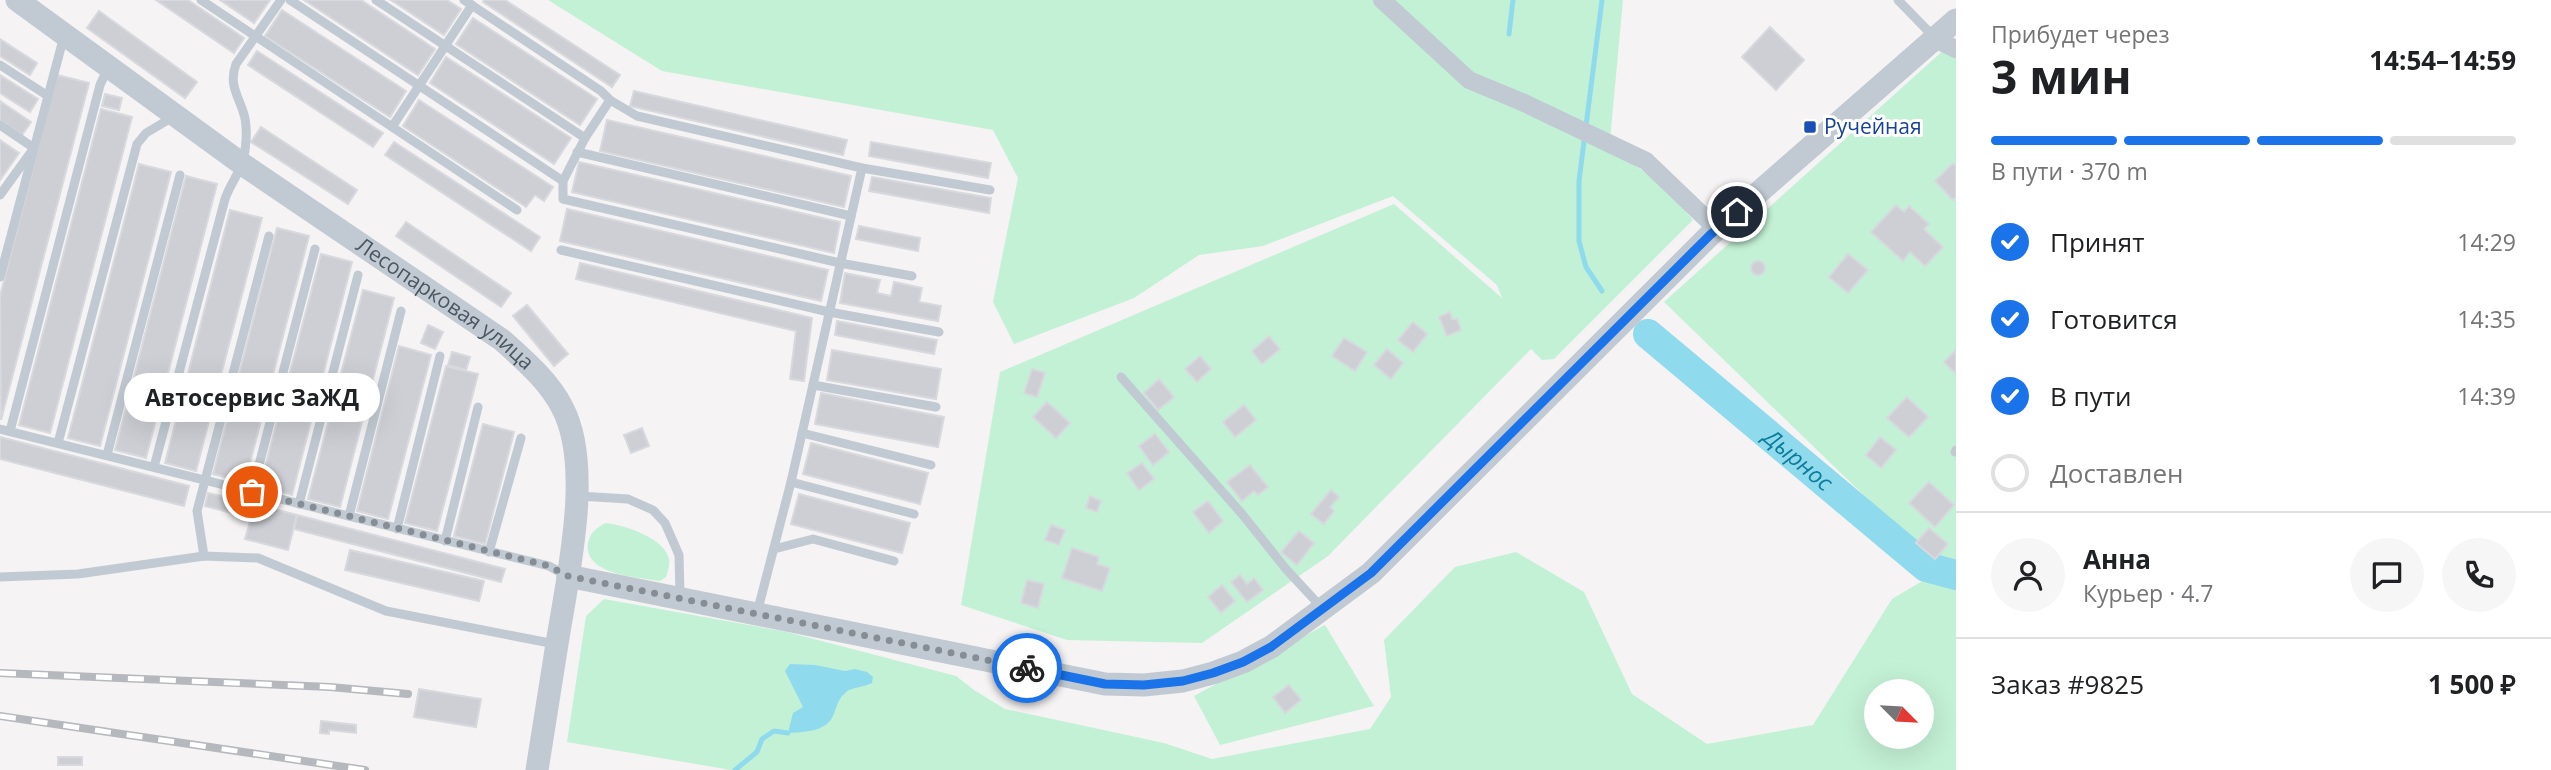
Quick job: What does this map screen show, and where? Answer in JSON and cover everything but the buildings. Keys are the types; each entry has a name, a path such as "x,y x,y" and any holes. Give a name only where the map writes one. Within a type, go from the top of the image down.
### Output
{"street":[{"path":"1382,0 1469,80 1646,161 1717,229"},
{"name":"Лесопарковая улица","path":"19,1 174,117 502,340 537,372 563,408 575,449 577,496 568,576 537,770"},
{"path":"568,576 1105,684 1144,685 1183,681 1243,662 1271,647 1371,573 1717,229 1956,20"},
{"path":"1935,39 1956,49"}],"lane":[{"path":"201,0 517,210"},
{"path":"154,467 225,199 242,164 247,125 242,104 233,90 233,72 281,0"},
{"path":"290,0 563,181"},
{"path":"376,0 585,138"},
{"path":"1898,0 1935,39"},
{"path":"392,127 445,46 468,3 637,116 862,168 990,190"},
{"path":"0,277 64,34"},
{"path":"0,65 48,96"},
{"path":"10,431 100,85 109,66"},
{"path":"610,100 585,138 563,181 563,199 840,263 912,276"},
{"path":"58,443 137,144 146,133 174,117"},
{"path":"0,125 34,148"},
{"path":"0,195 34,148"},
{"path":"577,152 850,216"},
{"path":"757,613 791,482 862,168"},
{"path":"107,455 180,174"},
{"path":"204,556 197,511 269,236"},
{"path":"252,492 315,249"},
{"path":"561,250 829,312 939,332"},
{"path":"299,504 358,275"},
{"path":"349,516 401,311"},
{"path":"397,529 440,356"},
{"path":"1121,377 1324,610"},
{"path":"813,385 936,407"},
{"path":"445,541 478,407"},
{"path":"0,429 549,566 568,576"},
{"path":"802,433 931,465"},
{"path":"489,552 521,438"},
{"path":"791,482 914,514"},
{"path":"577,496 628,499 653,510 665,523 679,555 680,598"},
{"path":"774,549 813,539 894,561"},
{"path":"0,578 78,574 204,556 258,558 386,611 556,645"}],"green space":[{"path":"548,0 1623,0 1609,151 1655,180 1693,220 1554,359 1542,360 1531,349 1328,556 1202,643 1067,640 961,605 1000,372 1394,204 1502,298 1497,285 1393,196 1263,246 1199,255 1134,298 1014,344 993,302 1018,178 993,130 662,71"},
{"path":"1956,39 1956,562 1934,563 1664,302"},
{"path":"606,523 643,534 660,545 669,559 666,577 660,581 626,576 594,562 589,554 589,539 594,531"},
{"path":"1516,552 1584,592 1632,694 1707,744 1813,725 1892,599 1941,570 1956,570 1956,770 731,770 567,742 586,616 604,599 787,632 956,676 1005,709 1164,743 1212,759 1370,729 1391,697 1384,640 1455,567"},
{"path":"1325,625 1374,706 1220,745 1194,696"}],"water":[{"path":"790,664 815,665 845,671 855,669 867,672 873,677 872,683 846,692 839,700 830,721 820,728 788,733 793,713 803,707 785,671"}],"waterway":[{"path":"1509,34 1513,0"},
{"name":"Дырнос","path":"1602,0 1579,181 1579,241 1586,267 1602,291"},
{"name":"Дырнос","path":"1648,334 1926,567 1956,575"},
{"path":"735,770 757,752 762,739 774,731 788,733"}],"railway":[{"path":"0,673 330,687 408,694"},
{"path":"0,716 365,770"}],"way so far":[{"path":"252,492 549,566 568,576 1027,668"}],"place":[{"name":"Ручейная","path":"1810,127"},
{"name":"Автосервис ЗаЖД","path":"252,492"}],"route":[{"path":"1027,668 1105,684 1144,685 1183,681 1213,673 1243,662 1271,647 1371,573 1710,235 1737,212"}]}
